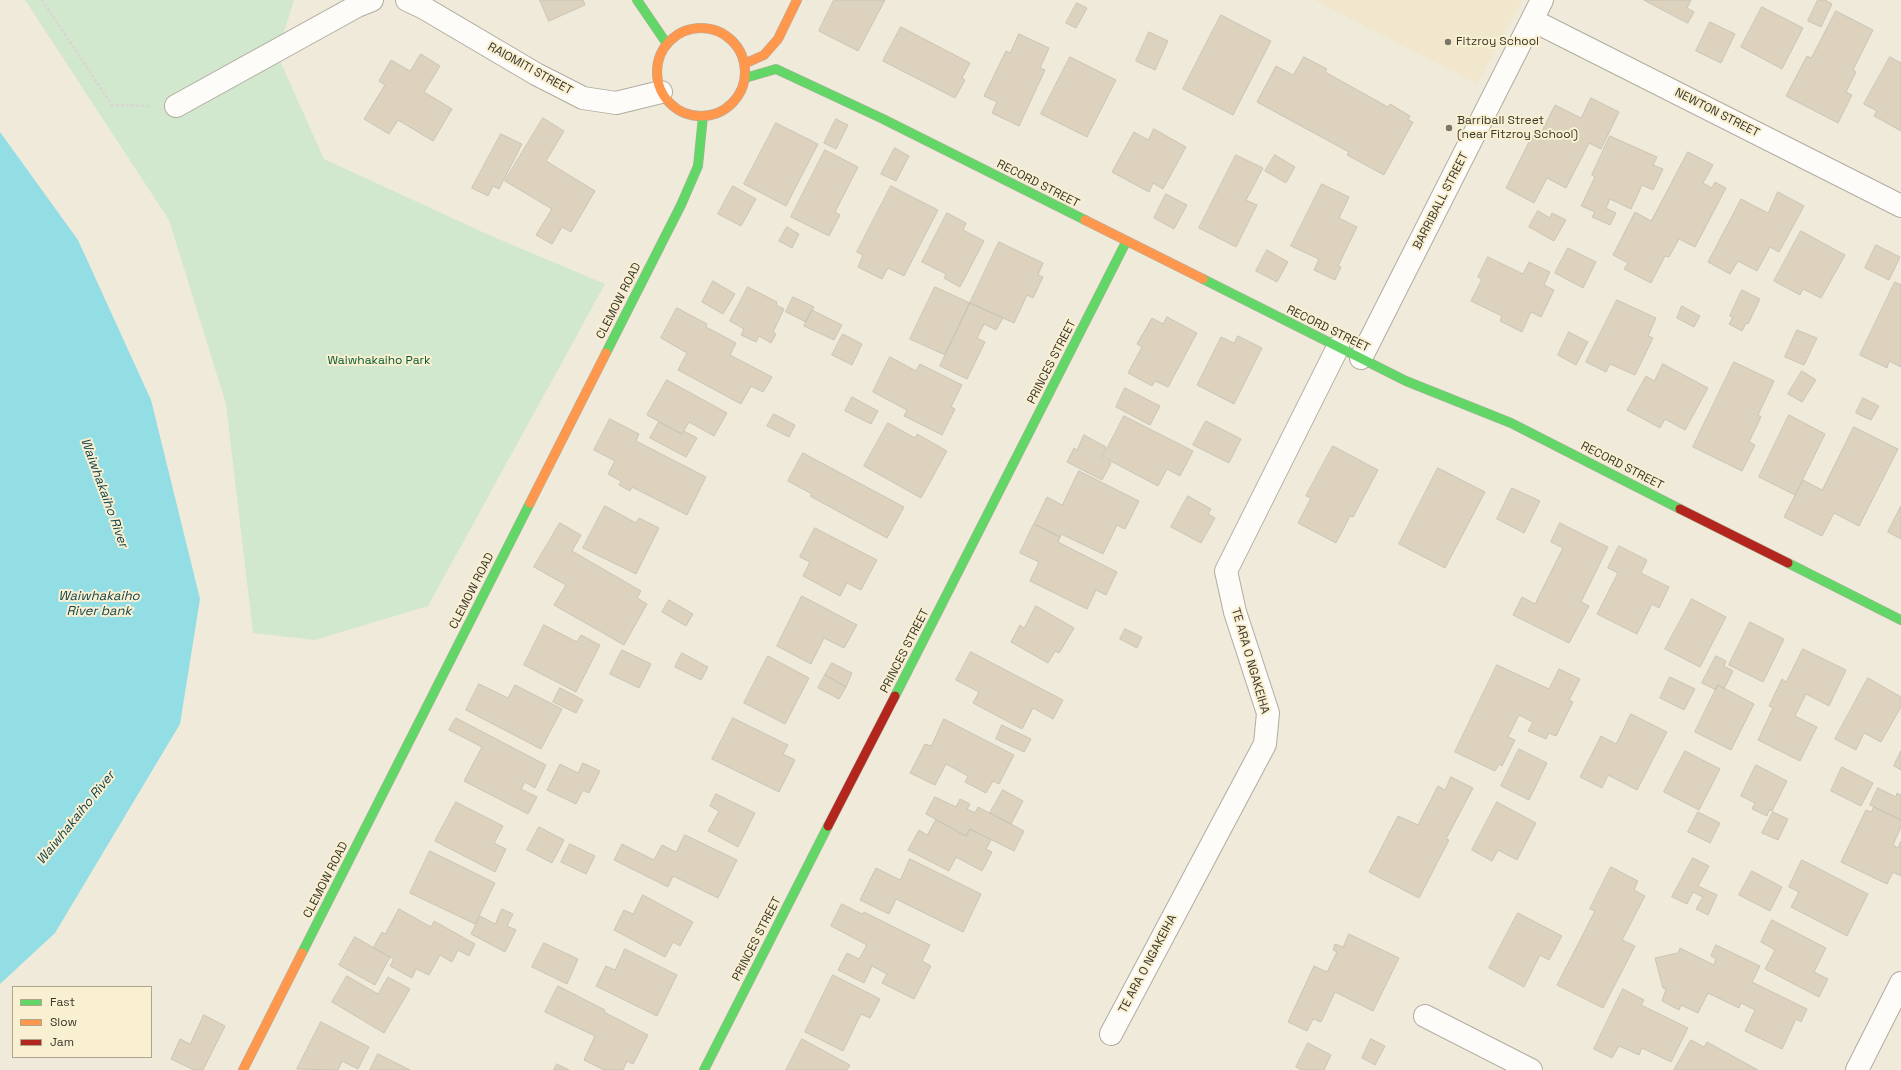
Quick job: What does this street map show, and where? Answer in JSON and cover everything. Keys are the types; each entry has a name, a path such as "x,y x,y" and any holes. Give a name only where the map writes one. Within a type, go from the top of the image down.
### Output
{"street":[{"path":"176,106 357,6 372,0"},
{"name":"RAIOMITI STREET","path":"407,0 424,8 536,74 583,98 616,103 661,92"},
{"path":"636,0 668,44"},
{"path":"744,64 764,55 778,39 798,0"},
{"name":"BARRIBALL STREET","path":"1361,358 1542,0"},
{"name":"NEWTON STREET","path":"1532,20 1901,206"},
{"path":"706,28 720,32 731,40 740,51 744,64 745,78 741,90 735,100 725,108 703,116 690,114 678,109 668,101 661,92 658,78 658,66 661,54 668,44 679,34 692,29 706,28"},
{"name":"RECORD STREET","path":"745,78 776,69 882,118 1126,242 1406,381 1511,423 1901,620"},
{"name":"CLEMOW ROAD","path":"243,1070 681,205 698,166 703,116"},
{"name":"PRINCES STREET","path":"704,1070 1126,242"},
{"name":"TE ARA O NGAKEIHA","path":"1111,1034 1265,744 1268,713 1235,612 1226,571 1338,347"},
{"path":"1857,1070 1901,983"},
{"path":"1425,1016 1531,1070"}],"path":[{"path":"42,0 112,105 176,106"}],"shaded area":[{"name":"Fitzroy School","path":"1314,0 1522,0 1477,84"}],"green space":[{"name":"Waiwhakaiho Park","path":"25,0 294,0 277,54 324,159 489,235 605,284 428,606 315,640 253,633 226,404 169,220"}],"water":[{"name":"Waiwhakaiho River bank","path":"0,132 78,240 151,400 200,599 180,724 55,933 0,984"}],"building":[{"path":"540,0 583,0 585,5 549,21"},
{"path":"834,0 885,0 858,51 819,31"},
{"path":"1644,0 1691,0 1687,8 1694,12 1688,23"},
{"path":"1818,0 1825,0 1832,4 1821,27 1808,21"},
{"path":"1077,3 1087,8 1076,28 1066,23"},
{"path":"1762,7 1803,28 1782,69 1741,47"},
{"path":"1836,11 1873,30 1853,70 1856,72 1846,92 1852,95 1838,123 1786,96 1807,56 1811,58"},
{"path":"1221,15 1271,41 1233,115 1183,89"},
{"path":"1710,22 1735,34 1721,63 1696,51"},
{"path":"901,27 970,63 962,78 965,80 955,98 883,61"},
{"path":"1149,32 1168,41 1155,70 1136,61"},
{"path":"1019,34 1049,48 1040,68 1045,70 1019,126 992,113 997,102 984,96 1006,51 1010,53"},
{"path":"421,54 440,66 424,92 452,109 433,141 398,120 389,134 364,119 385,85 379,81 391,60 410,71"},
{"path":"1070,57 1116,80 1087,137 1041,114"},
{"path":"1304,57 1327,69 1325,72 1388,107 1390,104 1410,116 1408,120 1413,122 1384,175 1347,155 1349,152 1257,102 1276,66 1293,75"},
{"path":"1890,57 1901,63 1901,131 1874,116 1877,111 1864,104"},
{"path":"1591,98 1619,112 1601,149 1589,143 1566,188 1547,178 1534,203 1506,188 1532,136 1538,139 1555,105 1581,118"},
{"path":"543,118 564,131 546,161 595,191 571,232 562,227 552,244 536,235 552,209 505,181"},
{"path":"836,119 848,125 836,149 824,143"},
{"path":"776,123 818,144 786,206 744,184"},
{"path":"1154,129 1186,147 1163,189 1153,183 1149,192 1112,172 1134,132 1148,140"},
{"path":"501,134 522,144 499,189 493,186 488,196 472,188"},
{"path":"1610,136 1657,157 1653,165 1663,169 1653,190 1642,185 1631,209 1610,199 1606,208 1616,213 1610,225 1592,217 1595,212 1581,206 1595,177 1592,175"},
{"path":"895,148 909,156 896,181 881,174"},
{"path":"825,150 858,167 835,212 840,215 829,236 791,217"},
{"path":"1688,152 1713,165 1703,183 1712,188 1715,182 1726,188 1695,247 1679,239 1669,257 1665,256 1651,283 1624,269 1628,263 1613,255 1635,212 1651,221"},
{"path":"1236,155 1263,168 1246,200 1257,205 1236,247 1199,228"},
{"path":"1275,155 1295,167 1286,183 1265,171"},
{"path":"1322,184 1349,197 1339,218 1357,227 1338,266 1341,267 1335,280 1314,270 1319,259 1291,246"},
{"path":"733,186 756,199 741,226 718,214"},
{"path":"891,186 938,210 904,276 888,268 882,279 858,267 863,255 857,252"},
{"path":"1778,192 1804,206 1779,252 1770,247 1757,271 1738,261 1730,274 1708,262 1741,199 1768,213"},
{"path":"1166,194 1187,205 1174,229 1154,218"},
{"path":"1538,211 1550,218 1552,213 1566,220 1554,241 1529,227"},
{"path":"947,213 966,223 963,230 984,241 960,287 944,278 946,274 922,262"},
{"path":"787,227 799,234 792,248 779,241"},
{"path":"1801,231 1845,255 1821,298 1803,289 1800,295 1774,281"},
{"path":"999,242 1043,263 1038,275 1043,277 1033,298 1027,295 1014,323 970,303"},
{"path":"1876,245 1900,257 1889,280 1865,268"},
{"path":"1568,248 1596,262 1583,288 1555,273"},
{"path":"1267,250 1288,262 1277,282 1256,271"},
{"path":"1488,257 1523,274 1529,262 1550,272 1544,285 1554,290 1541,317 1531,312 1522,332 1500,321 1502,316 1471,301 1482,279 1478,277"},
{"path":"713,281 735,294 723,314 702,302"},
{"path":"1895,282 1901,285 1901,367 1889,361 1887,368 1860,355"},
{"path":"748,287 777,302 776,305 784,309 773,332 776,334 771,343 759,336 756,342 741,335 744,329 730,321"},
{"path":"935,287 970,303 945,355 910,339"},
{"path":"1742,290 1760,299 1748,324 1746,323 1742,331 1729,324 1733,317 1730,316"},
{"path":"793,297 814,307 806,322 786,312"},
{"path":"1617,300 1656,318 1648,336 1653,338 1635,375 1610,364 1606,372 1586,362"},
{"path":"970,303 1003,318 996,330 984,324 977,338 985,342 967,379 940,366"},
{"path":"1682,306 1700,316 1694,327 1677,318"},
{"path":"677,308 707,324 706,327 736,343 730,355 772,377 763,392 751,386 741,404 678,370 687,353 661,338"},
{"path":"812,310 842,325 834,340 804,326"},
{"path":"1167,317 1197,333 1168,387 1155,381 1152,386 1128,373 1142,347 1137,344 1152,318 1163,324"},
{"path":"1797,330 1817,338 1804,365 1785,357"},
{"path":"1569,332 1588,342 1576,365 1558,355"},
{"path":"843,334 862,344 852,365 832,355"},
{"path":"1238,336 1262,348 1234,404 1197,385 1221,337 1234,343"},
{"path":"890,357 916,371 920,364 962,385 951,407 955,409 942,435 904,416 907,410 873,392"},
{"path":"1734,362 1774,381 1758,415 1761,417 1749,442 1755,445 1742,471 1693,447"},
{"path":"1663,364 1708,388 1685,430 1665,419 1660,428 1627,410 1646,376 1654,381"},
{"path":"1802,371 1816,380 1802,402 1788,394"},
{"path":"667,380 727,413 714,436 689,422 682,434 647,415"},
{"path":"1125,388 1160,406 1150,425 1116,407"},
{"path":"852,397 878,411 871,424 845,411"},
{"path":"1863,398 1879,406 1871,420 1856,413"},
{"path":"774,414 795,425 789,437 767,426"},
{"path":"1789,415 1825,434 1795,495 1759,477"},
{"path":"1124,416 1193,451 1180,476 1167,469 1158,486 1103,457"},
{"path":"610,419 639,434 636,441 706,477 687,515 632,487 630,491 619,485 621,481 608,474 615,461 594,450"},
{"path":"1206,421 1241,439 1229,463 1193,445"},
{"path":"659,422 682,434 684,431 697,438 686,457 650,438"},
{"path":"888,423 915,438 917,434 947,451 921,498 864,466"},
{"path":"1854,427 1898,449 1859,526 1834,513 1822,536 1784,517 1803,480 1822,490"},
{"path":"1084,435 1106,447 1101,458 1111,463 1102,480 1067,462 1074,448 1077,450"},
{"path":"1333,446 1378,470 1353,517 1350,516 1336,543 1298,523 1311,498 1306,496"},
{"path":"803,453 904,507 887,538 810,496 812,494 788,481"},
{"path":"1438,468 1485,492 1445,568 1399,544"},
{"path":"1079,471 1139,501 1125,529 1117,525 1103,554 1061,534 1060,537 1034,524 1047,497 1062,505"},
{"path":"1512,488 1540,501 1524,533 1497,519"},
{"path":"1188,496 1211,509 1208,514 1215,518 1201,543 1171,527"},
{"path":"605,506 636,523 639,518 659,528 636,574 583,548"},
{"path":"1901,506 1901,539 1888,532"},
{"path":"560,523 581,535 572,551 641,591 637,598 647,604 624,645 554,605 566,585 534,567"},
{"path":"1560,523 1608,547 1581,602 1589,606 1569,643 1513,615 1522,597 1535,604 1563,548 1551,542"},
{"path":"1034,524 1060,537 1058,542 1117,572 1106,595 1096,590 1087,609 1030,581 1039,562 1020,553"},
{"path":"815,528 877,560 861,590 847,583 840,596 803,576 810,562 800,557"},
{"path":"1619,546 1647,560 1641,573 1669,587 1659,608 1652,604 1637,634 1597,614 1618,573 1608,568"},
{"path":"802,596 857,625 844,648 824,638 811,664 777,646"},
{"path":"1692,599 1726,617 1700,667 1665,649"},
{"path":"669,600 693,614 686,626 662,612"},
{"path":"1036,606 1074,628 1059,653 1055,651 1048,663 1011,642 1020,625 1024,628"},
{"path":"1750,622 1784,639 1763,682 1729,665"},
{"path":"544,625 577,642 581,635 600,645 576,692 524,665"},
{"path":"1125,629 1142,637 1137,648 1120,639"},
{"path":"1803,649 1846,670 1829,706 1806,694 1795,716 1817,727 1800,761 1758,740 1773,708 1769,706 1782,679 1786,682"},
{"path":"622,650 651,664 639,688 610,674"},
{"path":"971,652 1063,700 1053,719 1033,708 1022,729 973,703 979,692 956,680"},
{"path":"682,653 708,667 701,680 675,667"},
{"path":"768,656 809,678 785,724 744,703"},
{"path":"1716,656 1726,661 1724,666 1733,671 1724,689 1718,685 1716,690 1702,683"},
{"path":"832,663 852,673 846,687 825,675"},
{"path":"1497,665 1549,689 1559,669 1580,679 1569,700 1573,702 1556,736 1549,733 1546,739 1528,731 1533,722 1519,715 1508,737 1515,740 1502,766 1499,764 1495,771 1455,752"},
{"path":"825,675 846,687 839,699 818,688"},
{"path":"1670,677 1695,689 1684,710 1660,698"},
{"path":"1868,678 1901,697 1901,707 1881,742 1864,733 1856,750 1835,739"},
{"path":"479,684 508,698 515,685 562,709 541,749 466,710"},
{"path":"1718,685 1754,704 1731,750 1695,732"},
{"path":"560,688 583,700 576,713 553,702"},
{"path":"1631,714 1667,732 1637,790 1608,775 1602,788 1580,777 1601,736 1616,744"},
{"path":"456,718 546,765 535,788 525,782 521,789 537,797 528,814 464,781 482,747 449,730"},
{"path":"733,718 788,745 783,754 795,760 779,792 712,759"},
{"path":"944,719 1014,755 999,784 993,781 986,793 965,782 968,776 946,764 935,785 910,773 925,744 931,746"},
{"path":"1002,725 1031,739 1024,752 996,739"},
{"path":"1519,749 1547,763 1529,800 1501,786"},
{"path":"1685,751 1720,769 1699,810 1664,792"},
{"path":"1901,751 1901,770 1894,766"},
{"path":"583,763 600,771 589,793 583,790 576,804 547,790 560,764 578,773"},
{"path":"1756,765 1787,781 1772,811 1769,810 1767,816 1752,809 1755,803 1741,796"},
{"path":"1842,767 1873,783 1861,806 1831,791"},
{"path":"1451,777 1473,788 1446,839 1449,840 1419,898 1369,872 1398,816 1418,825 1438,786 1445,790"},
{"path":"1878,788 1896,797 1897,793 1901,795 1901,820 1870,805"},
{"path":"1003,790 1023,801 1011,824 990,813"},
{"path":"716,794 755,813 738,847 708,831 719,811 710,806"},
{"path":"935,797 956,807 960,799 970,804 967,809 975,813 978,807 1024,831 1014,851 970,829 966,836 926,814"},
{"path":"456,802 503,826 494,843 506,849 495,872 435,841"},
{"path":"1497,802 1536,823 1517,860 1498,850 1492,861 1472,850"},
{"path":"1874,807 1901,820 1901,827 1893,845 1898,848 1901,841 1901,876 1893,872 1887,884 1841,862 1866,810 1871,812"},
{"path":"1698,812 1720,823 1710,843 1688,832"},
{"path":"1773,812 1788,819 1778,840 1762,833"},
{"path":"936,820 966,836 970,829 991,840 986,849 992,852 982,871 956,857 949,871 908,850 919,830 927,835"},
{"path":"539,827 564,840 552,863 527,850"},
{"path":"685,835 737,860 718,898 673,876 668,887 614,860 622,844 654,860 662,845 676,852"},
{"path":"570,844 595,856 586,874 561,862"},
{"path":"430,851 495,883 475,924 410,893"},
{"path":"1693,858 1709,866 1698,886 1717,895 1708,915 1696,909 1703,897 1693,892 1687,904 1672,897"},
{"path":"910,859 981,894 963,932 896,899 889,914 860,900 876,868 900,880"},
{"path":"1802,860 1868,894 1847,936 1791,907 1799,892 1789,887"},
{"path":"1611,867 1638,881 1634,890 1645,896 1622,940 1635,946 1603,1008 1557,985 1595,911 1590,909"},
{"path":"1752,871 1782,887 1770,911 1739,895"},
{"path":"643,895 693,922 680,946 673,942 665,957 614,930 624,910 633,914"},
{"path":"842,904 862,914 864,912 930,945 922,961 931,966 914,999 882,983 887,974 872,966 864,983 838,970 847,953 859,959 867,945 831,926"},
{"path":"399,909 431,927 434,921 475,944 469,956 458,950 452,962 440,955 429,975 416,969 412,978 390,966 394,959 373,948 382,932 385,934"},
{"path":"502,909 513,914 507,926 516,930 505,952 471,934 480,916 495,924"},
{"path":"1518,913 1562,936 1549,960 1540,955 1524,987 1489,968"},
{"path":"1772,920 1826,948 1814,972 1828,979 1819,997 1765,969 1775,950 1761,942"},
{"path":"1349,934 1399,958 1373,1011 1335,992 1321,1022 1313,1019 1307,1031 1288,1022 1314,966 1327,972 1337,952 1333,950 1335,944 1343,947"},
{"path":"355,937 390,957 375,985 339,965"},
{"path":"544,943 578,959 567,984 532,967"},
{"path":"1716,945 1760,966 1752,982 1807,1009 1801,1022 1796,1019 1782,1049 1745,1031 1755,1010 1741,1003 1739,1008 1708,993 1698,1013 1681,1005 1679,1010 1662,1001 1666,989 1663,988 1655,958 1678,953 1680,948 1714,965 1716,959 1711,956"},
{"path":"625,949 677,975 657,1016 596,986 606,966 615,970"},
{"path":"833,975 880,999 870,1018 861,1014 843,1051 805,1032"},
{"path":"347,976 378,994 388,977 410,989 384,1033 332,1002"},
{"path":"558,986 605,1010 604,1012 648,1035 633,1064 627,1061 623,1070 604,1070 584,1060 595,1036 545,1012"},
{"path":"1623,989 1644,1000 1641,1005 1688,1028 1671,1062 1642,1048 1639,1055 1619,1046 1612,1058 1594,1049"},
{"path":"204,1015 225,1026 203,1070 194,1070 171,1059 180,1039 190,1044"},
{"path":"321,1022 369,1047 358,1069 342,1061 338,1070 297,1069"},
{"path":"802,1039 850,1065 847,1070 786,1070"},
{"path":"1371,1039 1385,1046 1375,1065 1362,1058"},
{"path":"1691,1040 1704,1047 1707,1042 1758,1070 1674,1070"},
{"path":"1308,1043 1331,1055 1324,1070 1302,1070 1296,1067"},
{"path":"378,1054 410,1070 370,1070"},
{"path":"557,1064 569,1070 554,1070"}],"traffic: fast":[{"path":"637,0 667,44"},
{"path":"745,78 776,69 881,118 1085,220"},
{"path":"606,353 681,205 698,166 703,116"},
{"path":"895,696 1126,242"},
{"path":"1203,279 1406,381 1511,423 1680,509"},
{"path":"302,953 530,503"},
{"path":"1788,563 1901,620"},
{"path":"704,1070 828,826"}],"traffic: slow":[{"path":"744,64 764,55 778,39 797,0"},
{"path":"701,28 718,32 732,41 741,55 745,72 741,89 732,103 718,112 701,116 684,112 670,103 661,89 657,72 661,55 670,41 684,32 701,28"},
{"path":"1085,220 1203,279"},
{"path":"530,503 606,353"},
{"path":"243,1070 302,953"}],"traffic: jam":[{"path":"1680,509 1788,563"},
{"path":"828,826 895,696"}],"place":[{"name":"Fitzroy School","path":"1448,42"},
{"name":"Barriball Street (near Fitzroy School)","path":"1449,128"}],"water label":[{"name":"Waiwhakaiho River","path":"104,493"},
{"name":"Waiwhakaiho River","path":"76,818"}]}
